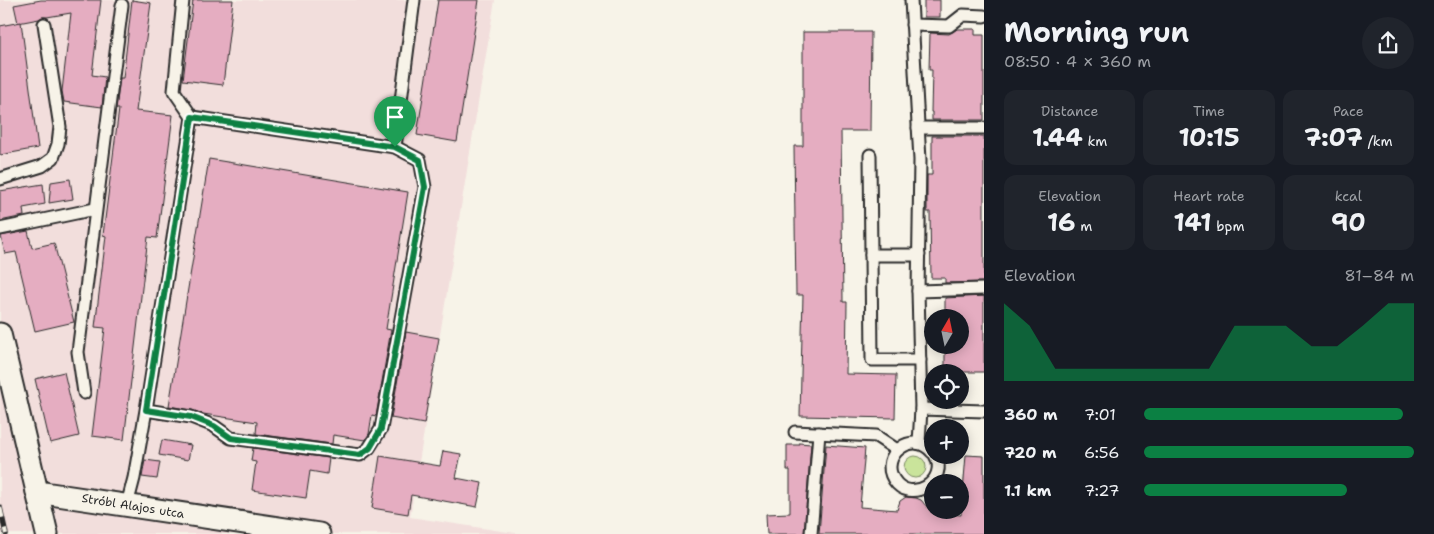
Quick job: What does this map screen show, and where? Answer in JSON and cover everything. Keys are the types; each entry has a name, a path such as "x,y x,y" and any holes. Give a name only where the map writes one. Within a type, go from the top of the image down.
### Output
{"street":[{"path":"0,334 47,534"},
{"name":"Stróbl Alajos utca","path":"37,492 127,505 277,531 319,534"}],"lane":[{"path":"127,505 134,478 146,410 192,117 174,91 183,0"},
{"path":"395,147 414,0"},
{"path":"911,0 920,160 918,291 921,409 919,443"},
{"path":"84,393 78,352 122,5"},
{"path":"912,25 949,26 963,15 984,16"},
{"path":"0,179 42,166 53,158 58,144 60,127 44,24"},
{"path":"146,410 191,417 214,426 231,438 360,455 370,448 381,429 425,187 420,160 395,147 192,117"},
{"path":"918,128 984,128"},
{"path":"870,155 872,360 920,360"},
{"path":"0,229 95,209"},
{"path":"871,255 919,255"},
{"path":"918,291 984,289"},
{"path":"921,409 984,411"},
{"path":"795,432 876,436 897,450"},
{"path":"811,534 820,433"},
{"path":"924,446 919,443 907,444 897,450 891,460 890,471 895,481 904,489 915,491 926,488 935,479 938,469 937,464"}],"shaded area":[{"path":"0,0 495,0 410,517 521,534 0,534"}],"green space":[{"path":"915,456 923,459 925,464 923,475 915,478 907,475 904,467 907,459"}],"building":[{"path":"41,0 101,0 92,75 105,77 102,107 64,102 62,91 71,13 18,23 14,5"},
{"path":"132,0 151,3 136,111 173,115 157,238 148,237 124,440 92,436 105,328 95,327 106,236 103,235 119,109 116,109 120,78 123,78"},
{"path":"193,0 233,0 223,85 183,80"},
{"path":"438,0 479,0 457,142 417,135"},
{"path":"924,0 940,0 940,17 924,17"},
{"path":"21,22 38,148 0,155 0,26"},
{"path":"957,29 975,29 975,35 984,35 984,120 932,120 932,70 929,70 930,33 949,34"},
{"path":"803,32 871,32 870,131 841,131 843,302 847,302 846,374 896,375 895,418 800,416 803,295 796,295 794,146 803,146"},
{"path":"932,136 984,136 984,282 945,283 945,278 931,278 930,212 927,212 927,175 932,175"},
{"path":"209,159 408,192 386,329 391,330 376,416 372,415 369,434 365,440 333,435 332,444 256,434 257,422 203,414 169,406"},
{"path":"70,179 73,199 49,203 51,182"},
{"path":"43,184 45,204 23,208 24,216 0,221 0,191"},
{"path":"28,231 32,248 54,243 74,322 35,331 16,252 5,254 1,236"},
{"path":"984,296 984,372 969,372 969,364 945,364 945,354 969,354 969,309 945,309 945,298"},
{"path":"406,332 439,338 424,424 391,418"},
{"path":"64,372 79,436 50,443 35,379"},
{"path":"162,440 191,445 188,460 159,455"},
{"path":"799,443 811,444 804,534 767,534 766,514 790,513 790,470 787,470 787,445 799,445"},
{"path":"826,445 865,448 860,507 897,510 900,501 906,497 916,498 924,504 924,519 969,519 969,474 964,474 965,464 969,464 969,455 984,456 984,534 819,534"},
{"path":"253,448 329,458 327,474 310,471 306,498 252,490 256,462 251,461"},
{"path":"443,451 461,454 456,478 482,483 477,507 411,495 408,514 372,508 380,456 440,466"},
{"path":"145,460 160,462 157,479 142,477"}],"railway":[{"path":"0,507 6,534"}],"route":[{"path":"192,117 395,147 420,160 425,187 381,429 370,448 360,455 231,438 214,426 191,417 146,410 192,117"}]}
